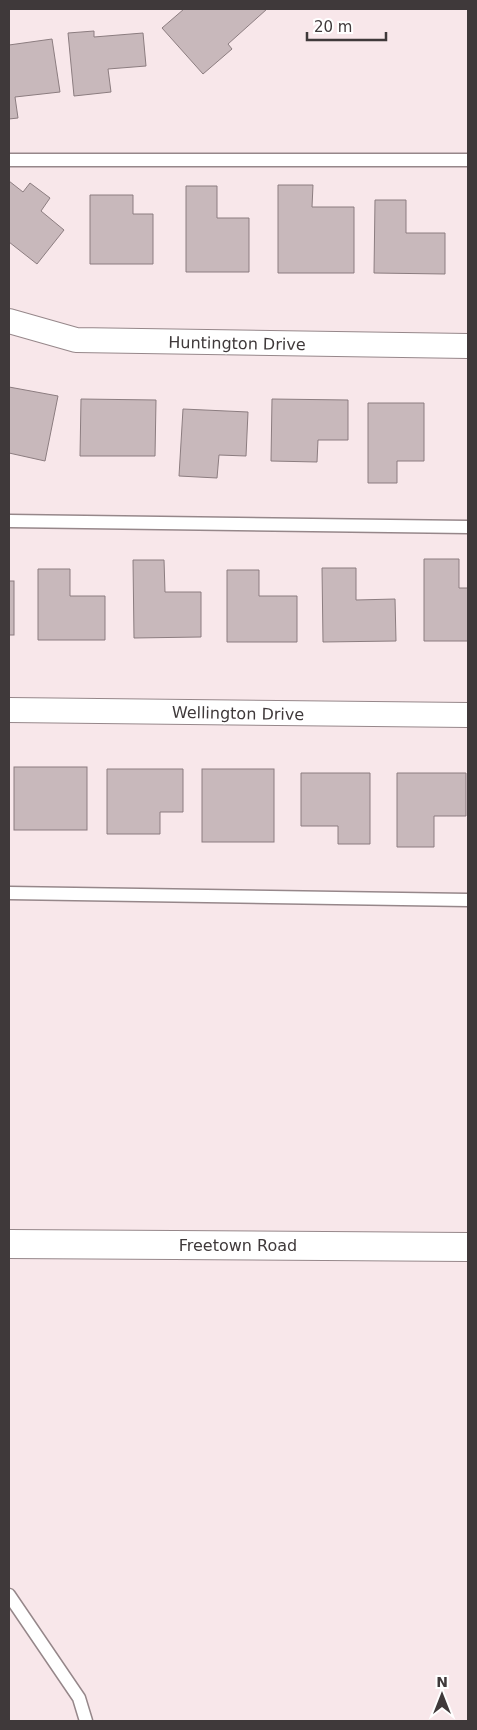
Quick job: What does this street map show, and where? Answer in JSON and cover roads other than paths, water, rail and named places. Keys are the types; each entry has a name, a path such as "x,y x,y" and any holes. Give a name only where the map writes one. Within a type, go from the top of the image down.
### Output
{"street":[{"name":"Huntington Drive","path":"9,321 76,340 468,346"},
{"name":"Wellington Drive","path":"9,710 468,715"},
{"name":"Freetown Road","path":"9,1244 468,1247"}],"lane":[{"path":"9,160 468,160"},
{"path":"9,521 468,527"},
{"path":"9,893 468,900"},
{"path":"9,1595 79,1698 86,1721"}]}
